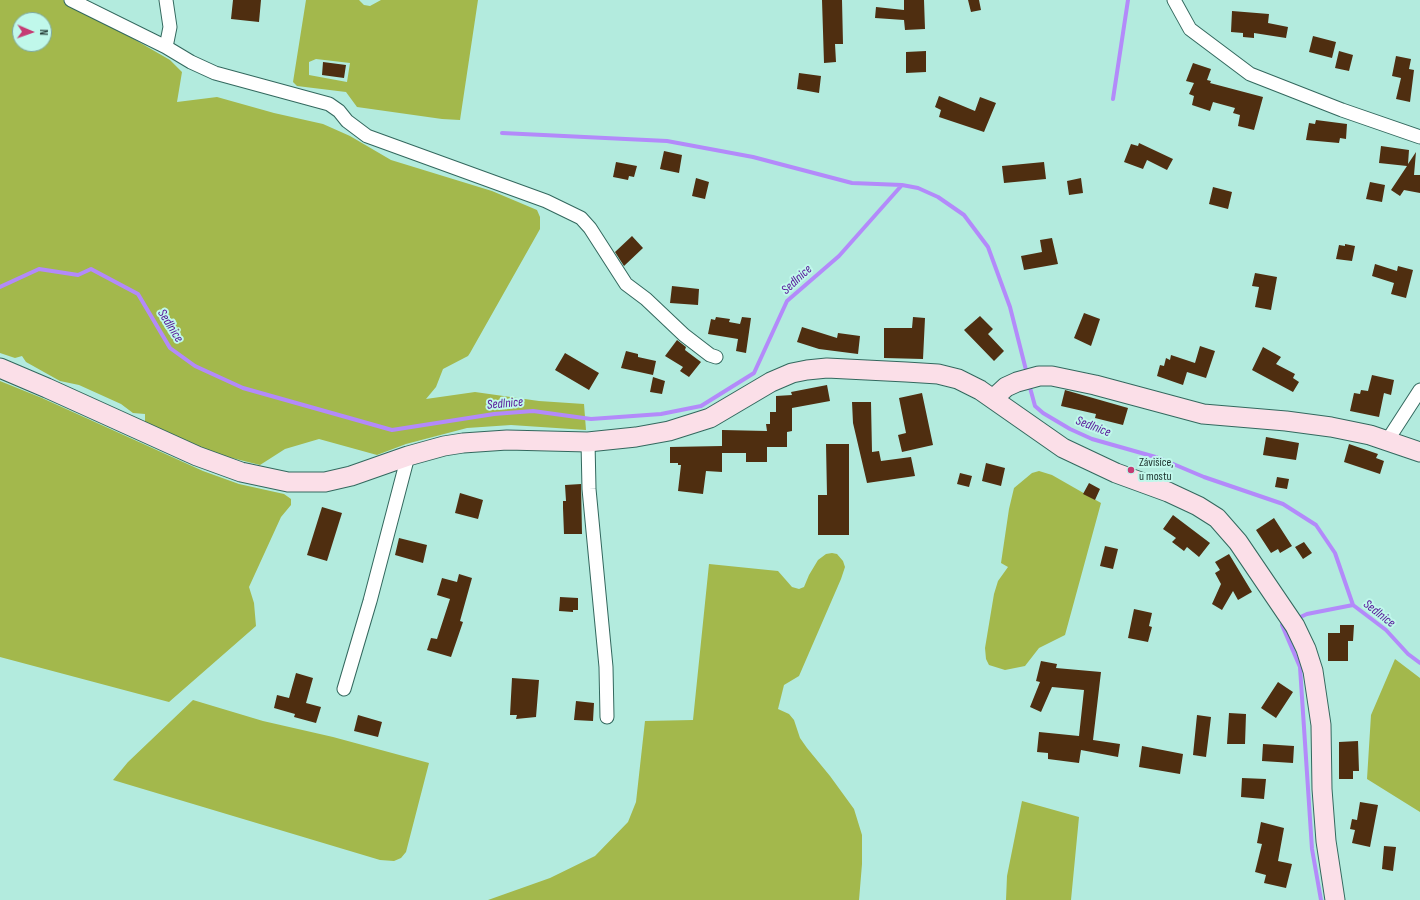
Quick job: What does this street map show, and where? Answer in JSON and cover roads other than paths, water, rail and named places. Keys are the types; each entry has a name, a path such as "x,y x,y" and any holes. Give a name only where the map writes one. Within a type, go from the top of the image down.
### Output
{"main road":[{"path":"0,368 197,456 230,469 264,478 288,482 325,482 351,476 408,456 444,446 478,441 507,440 588,442 636,437 690,425 716,415 783,376 813,369 860,369 938,374 967,383 993,399 1038,433 1063,448 1116,473 1189,501 1217,518 1238,542 1292,622 1306,649 1316,684 1321,725 1322,788 1326,841 1335,900"},
{"path":"993,399 1010,385 1039,376 1061,377 1095,384 1203,414 1310,424 1353,431 1387,440 1420,452"}],"street":[{"path":"71,0 166,47 191,62 215,72 329,104 339,111 347,122 367,136 546,201 582,218 626,284 646,299 684,335 710,355 716,357"},
{"path":"166,0 170,27 166,47"},
{"path":"1174,0 1190,29 1250,74 1342,110 1420,137"},
{"path":"1387,440 1420,390"},
{"path":"588,442 589,489 606,667 607,717"},
{"path":"344,689 370,601 408,456"}],"waterway":[{"path":"1113,99 1128,0"},
{"path":"502,133 667,141 753,157 852,183 902,185"},
{"name":"Sedlnice","path":"0,287 39,269 78,275 91,269 138,294 170,348 195,366 243,388 392,430 494,414 533,411 591,419 661,414 701,406 754,373 787,301 839,256 902,185 918,188 938,197 964,215 988,247 1010,307 1027,374"},
{"name":"Sedlnice","path":"1029,384 1035,406 1043,413 1070,429 1092,439 1159,458 1204,477 1283,504 1316,525 1335,553 1353,605 1386,630 1408,654 1420,663"},
{"path":"1296,619 1307,614 1353,605"},
{"path":"1286,624 1282,625 1300,667 1312,849 1321,900"}],"place":[{"name":"Závišice, u mostu","path":"1131,470"}]}
